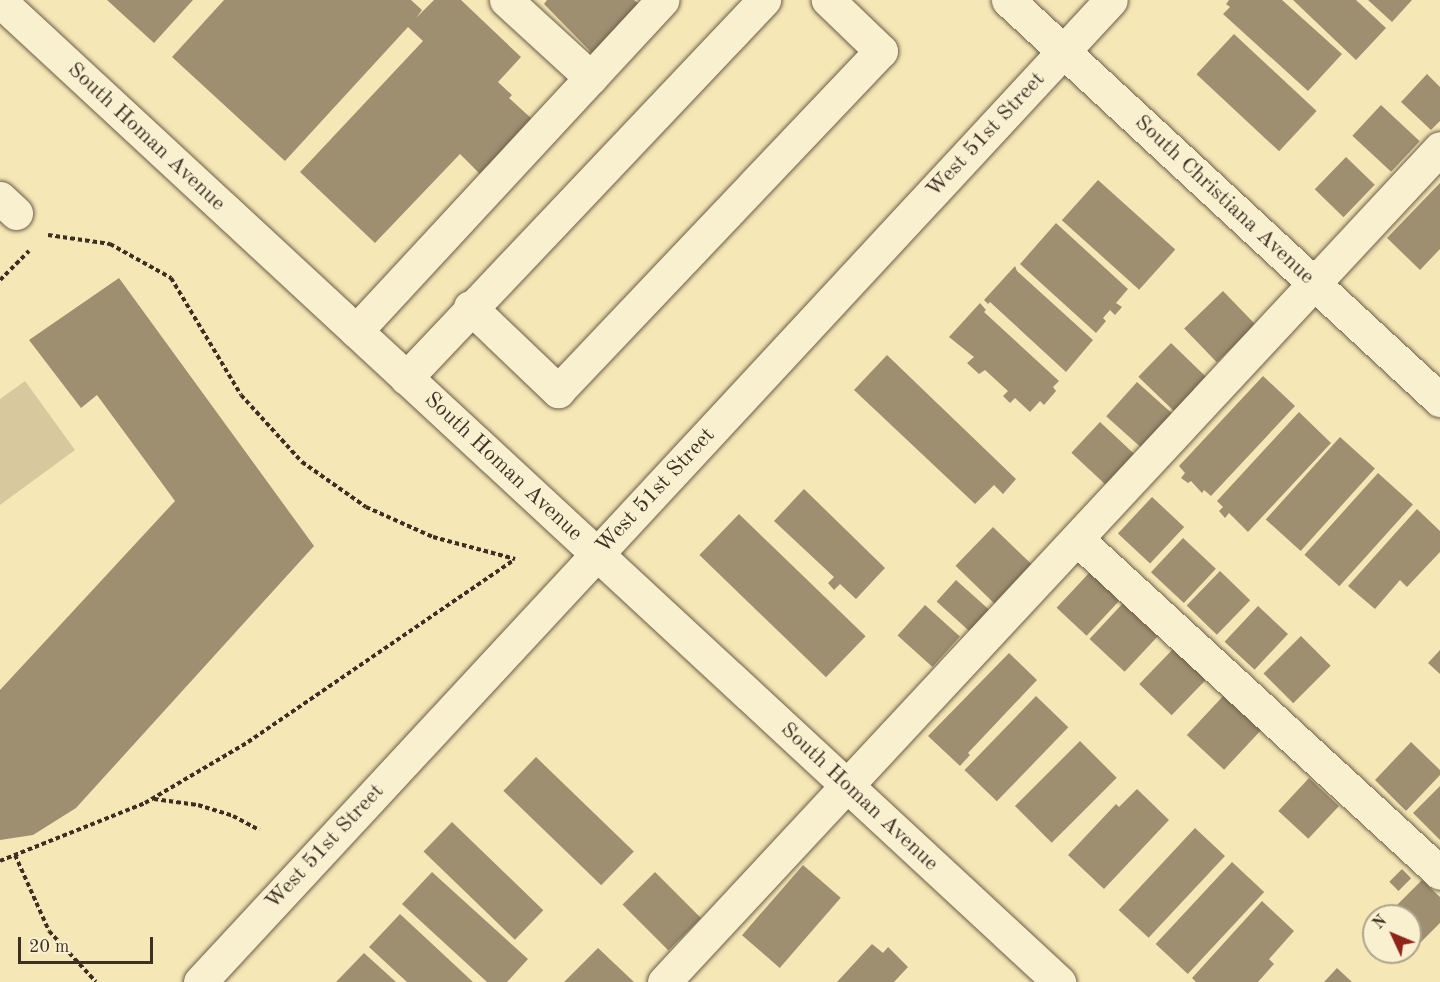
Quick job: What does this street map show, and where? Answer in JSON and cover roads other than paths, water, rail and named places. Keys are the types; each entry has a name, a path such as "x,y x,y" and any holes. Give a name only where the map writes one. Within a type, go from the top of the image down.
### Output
{"street":[{"path":"506,0 591,78"},
{"path":"356,331 663,0"},
{"path":"406,378 470,307 764,0"},
{"path":"470,307 558,391 881,51 828,0"},
{"name":"South Christiana Avenue","path":"1008,0 1440,400"},
{"name":"West 51st Street","path":"200,982 1111,0"},
{"name":"South Homan Avenue","path":"0,1 1059,982"},
{"path":"664,982 1440,148"},
{"path":"1077,538 1440,873"}]}
